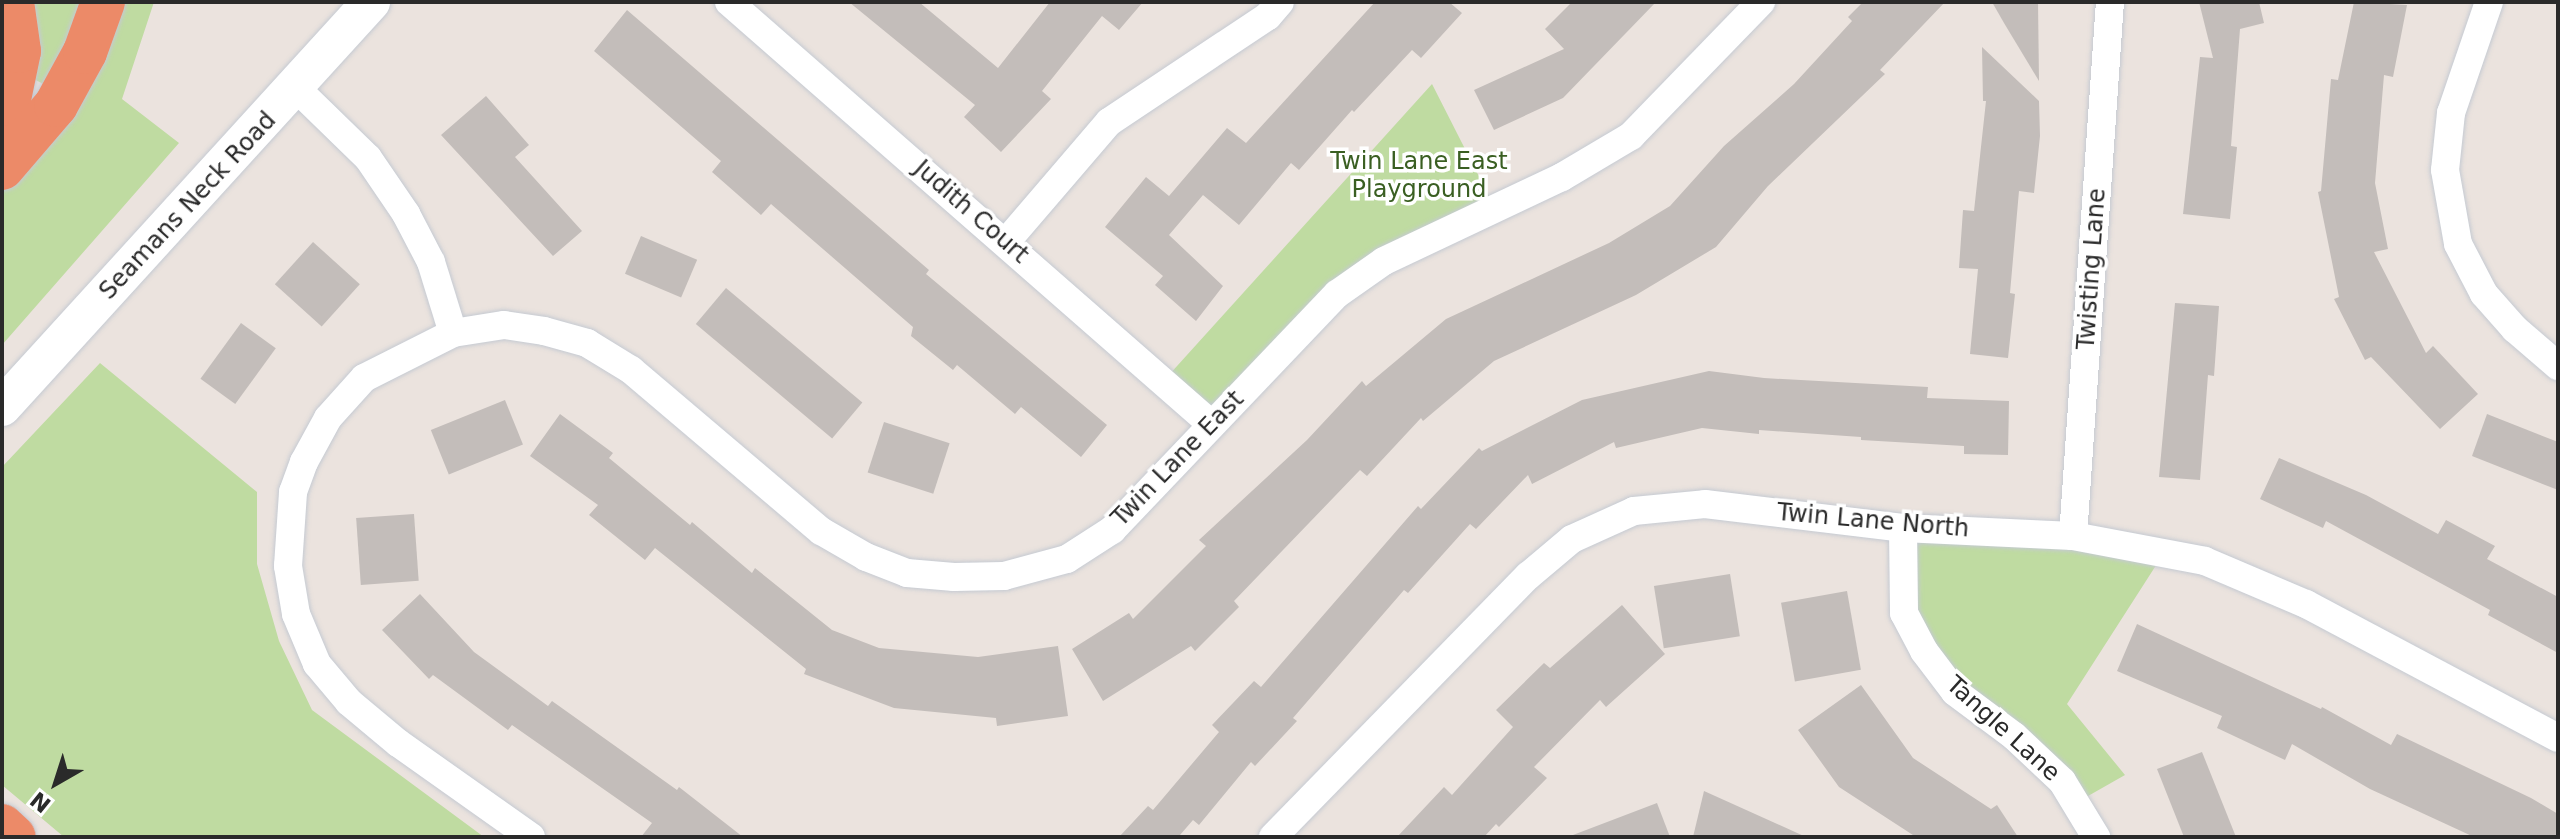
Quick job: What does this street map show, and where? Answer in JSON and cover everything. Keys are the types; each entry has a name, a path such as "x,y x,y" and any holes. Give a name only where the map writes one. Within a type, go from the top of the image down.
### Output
{"highway":[{"path":"2,113 8,104 19,51 12,2"},
{"path":"2,168 56,105 85,52 103,2"},
{"path":"2,826 14,837"}],"main road":[{"name":"Seamans Neck Road","path":"2,407 296,88 371,2"}],"street":[{"name":"Judith Court","path":"729,2 1211,424"},
{"path":"1006,242 1109,122 1268,16 1280,2"},
{"name":"Twin Lane East","path":"453,333 504,325 587,343 631,370 821,531 866,557 907,573 954,577 1004,576 1067,559 1112,530 1337,294 1384,261 1562,177 1631,136 1761,2"},
{"name":"Twisting Lane","path":"2073,536 2110,2"},
{"path":"2489,2 2451,113 2445,170 2458,244 2484,294 2515,329 2558,366"},
{"path":"296,88 368,158 406,214 431,262 453,333 364,378 328,418 304,462 293,492 288,566 296,614 317,664 349,702 398,743 531,837"},
{"name":"Twin Lane North","path":"1273,837 1528,576 1572,539 1634,511 1705,504 1903,528 2073,536 2205,561 2306,604 2558,738"},
{"name":"Tangle Lane","path":"1903,528 1904,613 1924,651 1955,692 2014,736 2062,781 2096,837"}],"green space":[{"path":"25,2 85,2 49,87 30,77"},
{"path":"120,2 154,2 122,99 179,143 2,345 2,185"},
{"name":"Twin Lane East Playground","path":"1432,84 1492,202 1387,250 1211,415 1168,376"},
{"path":"100,363 257,492 257,564 279,641 312,710 484,837 64,837 2,785 2,467"},
{"path":"1905,530 2162,556 2067,704 2125,775 2081,800 1957,690 1907,612"}],"building":[{"path":"849,2 919,2 998,68 1050,2 1143,2 1119,30 1102,16 1042,91 1051,99 1001,152 964,117 975,105"},
{"path":"1375,2 1449,2 1462,13 1421,58 1412,50 1354,112 1352,110 1299,170 1291,163 1239,225 1203,195 1169,235 1223,286 1196,321 1155,285 1163,276 1105,227 1146,177 1169,196 1227,128 1246,143"},
{"path":"1572,2 1656,2 1563,98 1494,130 1474,90 1564,49 1545,29"},
{"path":"1863,2 1945,2 1880,70 1885,74 1768,186 1716,247 1636,295 1494,361 1423,421 1421,418 1367,476 1360,470 1234,601 1239,607 1195,651 1191,646 1103,701 1072,649 1129,613 1133,619 1206,546 1199,540 1307,440 1362,381 1366,386 1446,319 1609,243 1670,206 1724,146 1794,84 1852,21 1848,17"},
{"path":"1992,2 2038,2 2039,81 2004,23"},
{"path":"2199,2 2259,2 2264,23 2240,29 2231,146 2237,147 2230,219 2183,214 2200,57 2213,58"},
{"path":"2354,2 2407,5 2393,77 2384,75 2375,183 2388,249 2374,252 2426,353 2433,346 2478,394 2440,429 2371,357 2365,360 2334,299 2339,297 2318,192 2321,191 2331,79 2338,80"},
{"path":"627,10 929,270 926,274 1107,425 1081,457 1021,407 1015,414 957,365 953,370 911,336 913,327 771,204 761,215 712,172 721,161 594,51"},
{"path":"1982,47 2039,101 2040,136 2034,193 2019,191 2010,293 2015,294 2008,358 1970,354 1978,269 1959,268 1963,210 1974,211 1986,101 1983,101"},
{"path":"486,96 529,145 515,157 582,231 553,256 441,135"},
{"path":"641,236 697,260 681,298 625,274"},
{"path":"313,242 360,284 322,327 275,284"},
{"path":"726,288 862,402 832,438 696,324"},
{"path":"2175,303 2219,306 2214,376 2208,375 2200,480 2159,477"},
{"path":"241,323 276,348 235,404 200,379"},
{"path":"1709,371 1764,378 1928,387 1927,398 2009,401 2008,455 1964,454 1964,446 1702,428 1616,448 1614,442 1532,484 1528,475 1476,529 1470,524 1408,593 1404,590 1293,718 1297,721 1255,766 1251,762 1199,825 1193,820 1180,835 1183,837 1119,837 1148,806 1153,810 1219,732 1212,725 1254,681 1261,687 1418,506 1421,509 1479,448 1482,451 1582,400"},
{"path":"505,400 523,445 449,474 431,430"},
{"path":"560,414 613,453 609,458 690,525 692,522 752,573 755,568 832,630 879,648 978,657 1058,646 1068,716 997,726 996,718 894,708 804,674 806,669 655,548 645,560 589,515 598,505 530,456"},
{"path":"2487,414 2558,442 2558,490 2472,456"},
{"path":"884,422 950,443 933,494 868,472"},
{"path":"2279,458 2366,495 2438,534 2446,520 2495,546 2487,559 2558,597 2558,653 2488,615 2490,610 2326,521 2323,528 2260,499"},
{"path":"414,514 419,581 361,585 356,518"},
{"path":"1730,574 1740,636 1664,648 1654,586"},
{"path":"1847,591 1861,670 1795,681 1781,603"},
{"path":"420,594 474,652 548,706 552,701 677,790 679,787 743,837 641,837 652,823 512,725 508,730 433,675 429,679 382,630"},
{"path":"1622,605 1665,654 1606,707 1600,700 1534,767 1547,778 1499,827 1496,824 1484,837 1397,837 1444,787 1452,795 1513,727 1496,710 1544,663 1550,668"},
{"path":"2137,624 2322,707 2391,745 2397,734 2531,798 2558,814 2558,837 2474,837 2370,789 2292,744 2285,760 2217,728 2222,716 2117,671"},
{"path":"1861,685 1913,758 1991,809 1997,805 2018,837 1916,837 1839,787 1798,730"},
{"path":"2202,752 2236,837 2184,837 2157,769"},
{"path":"1704,791 1806,837 1693,837"},
{"path":"1657,803 1670,837 1573,837 1573,835"}]}
